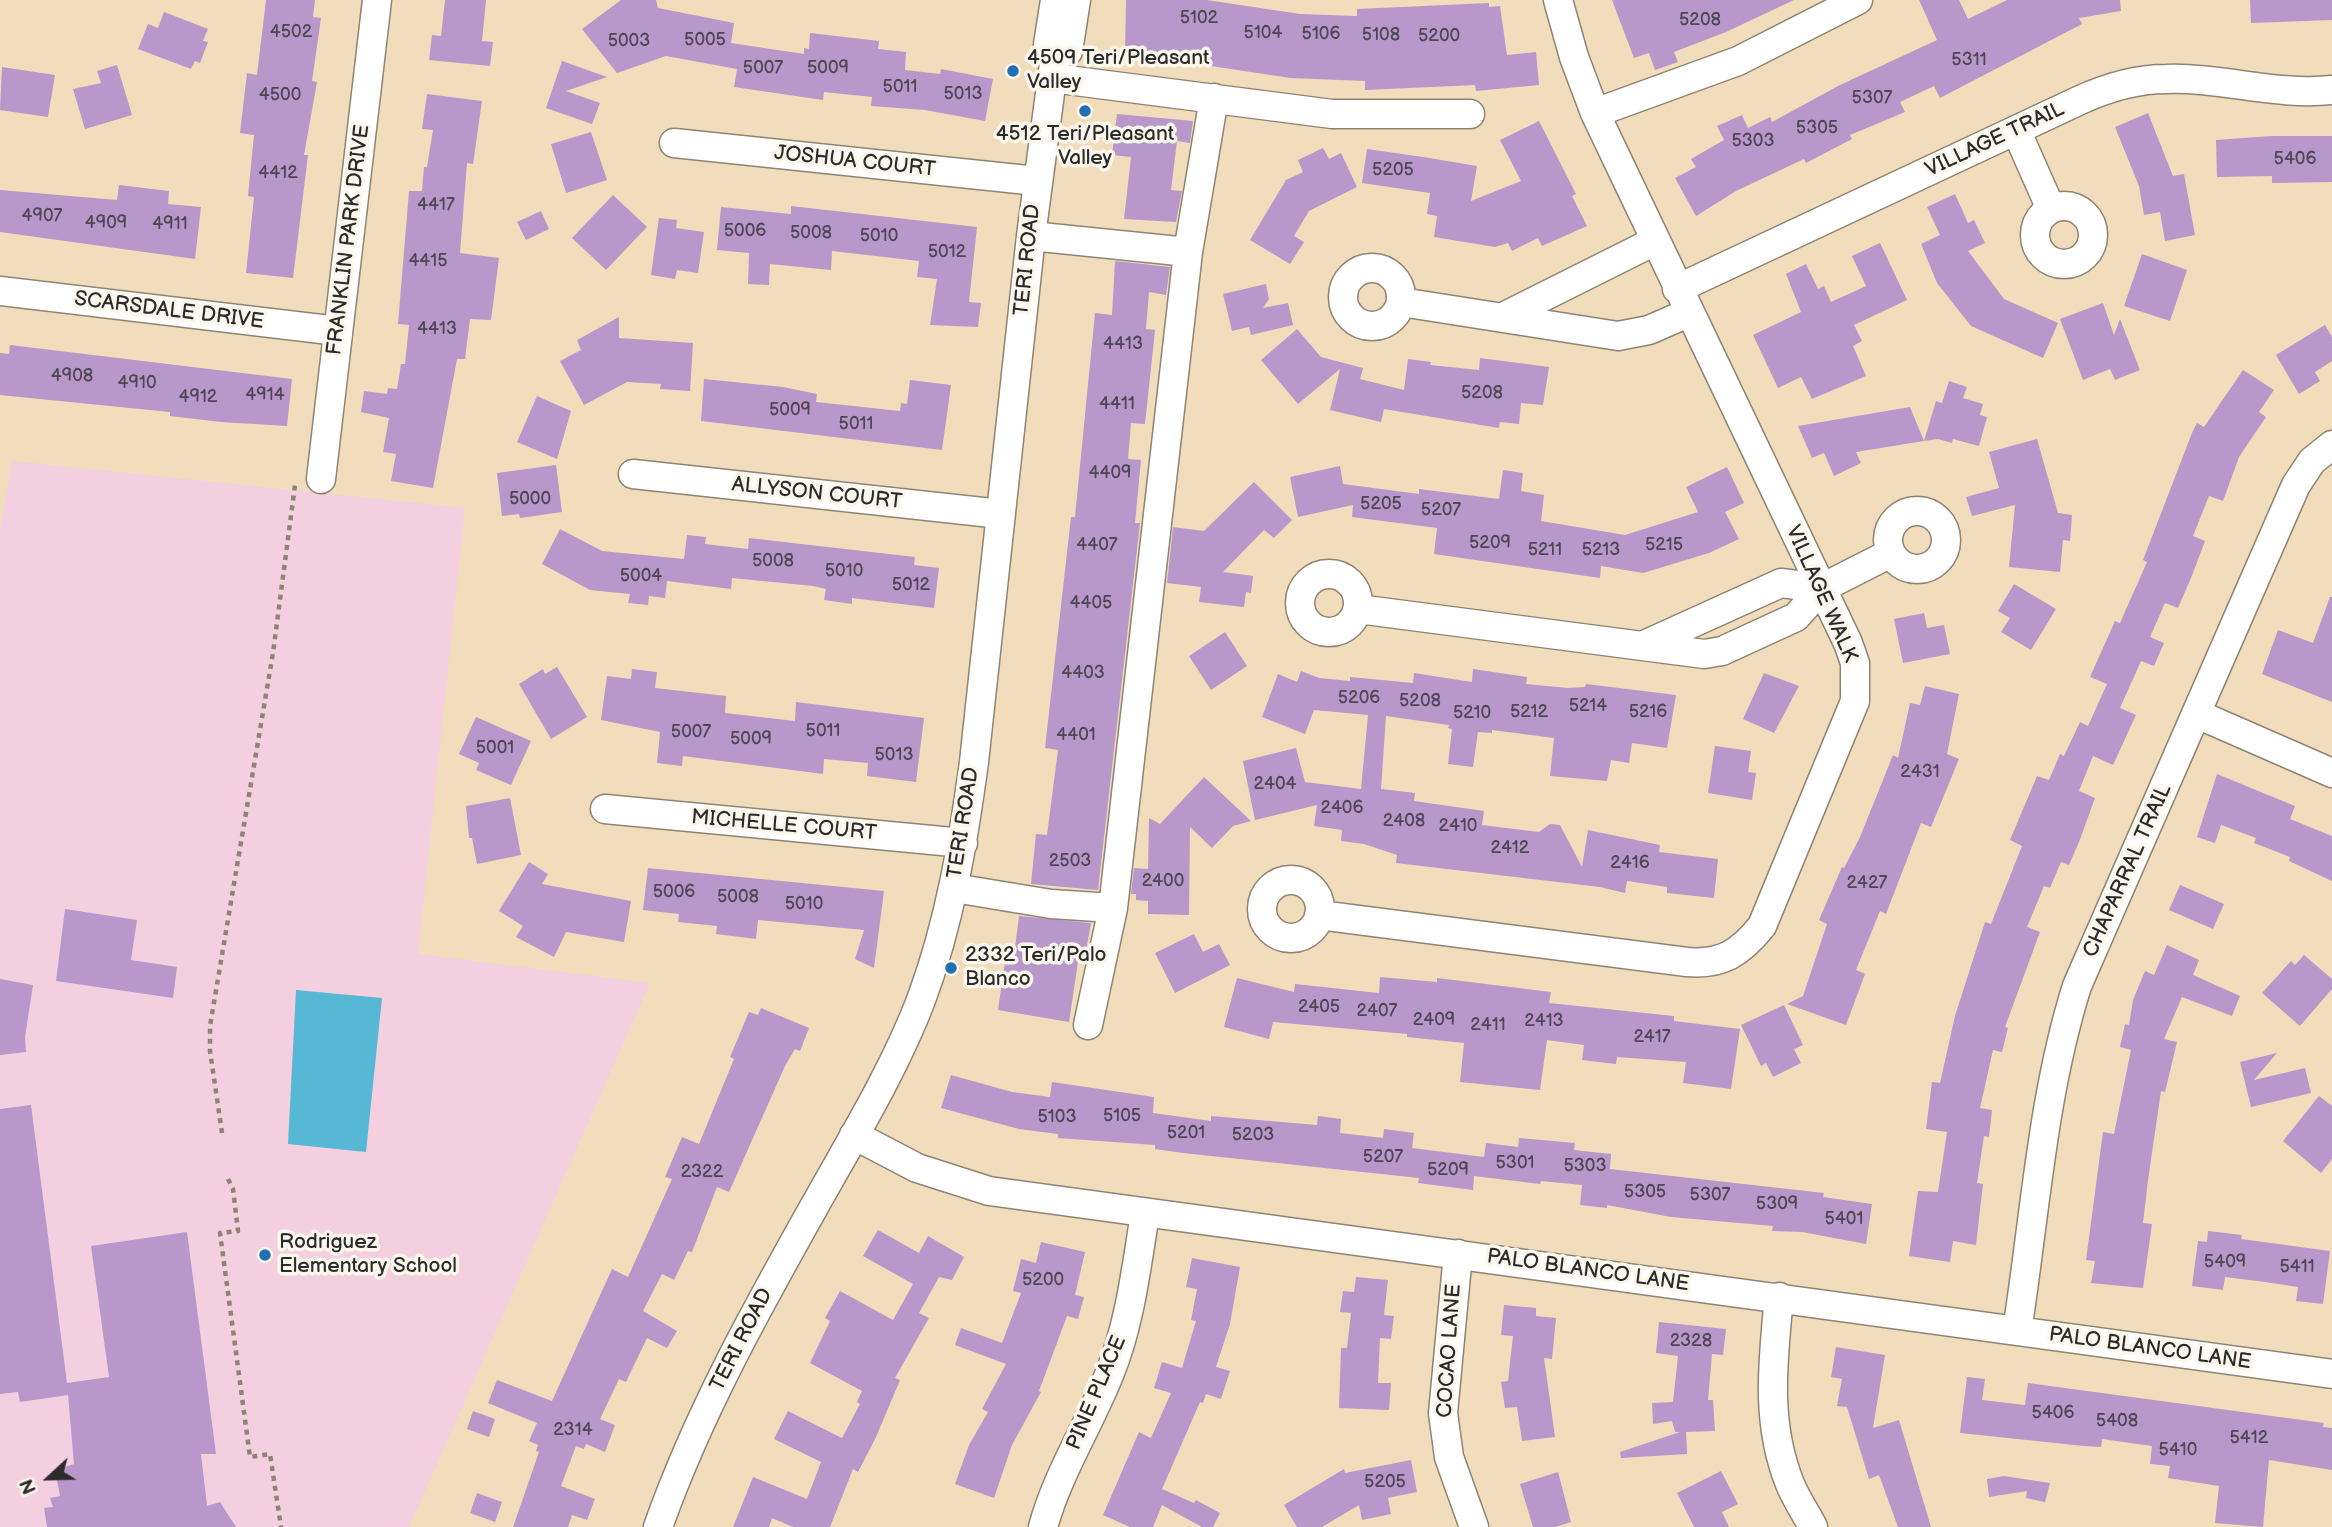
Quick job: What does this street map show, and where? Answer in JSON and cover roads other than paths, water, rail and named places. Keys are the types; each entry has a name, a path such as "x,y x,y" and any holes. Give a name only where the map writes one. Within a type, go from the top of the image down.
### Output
{"street":[{"name":"FRANKLIN PARK DRIVE","path":"309,478 338,331 377,0"},
{"name":"TERI ROAD","path":"658,1527 694,1438 744,1332 854,1135 905,1037 920,1001 954,888 963,844 1037,181 1054,67 1048,45 1055,0"},
{"name":"TERI ROAD","path":"1054,67 1068,51 1076,0"},
{"name":"VILLAGE WALK","path":"1319,915 1687,962 1709,963 1736,954 1762,926 1855,701 1855,663 1822,588 1682,301 1595,113 1574,57 1558,0"},
{"path":"1595,113 1738,61 1858,0"},
{"path":"1054,67 1214,98 1332,114 1471,114"},
{"name":"VILLAGE TRAIL","path":"1401,302 1618,336 1649,330 1682,301 2016,130 2098,92 2143,80 2186,79 2290,92 2332,90"},
{"path":"1088,1025 1113,908 1188,252 1214,98"},
{"path":"2016,130 2051,209"},
{"name":"JOSHUA COURT","path":"674,143 1037,181"},
{"path":"1031,236 1188,252"},
{"path":"1503,317 1655,241"},
{"name":"SCARSDALE DRIVE","path":"0,291 338,331"},
{"name":"CHAPARRAL TRAIL","path":"2017,1331 2062,1034 2077,986 2296,485 2312,461 2332,445"},
{"name":"ALLYSON COURT","path":"633,474 1001,514"},
{"path":"1358,609 1681,652 1722,651 1796,617 1822,588 1891,553"},
{"path":"1642,646 1781,583 1822,588"},
{"path":"2197,714 2332,773"},
{"name":"MICHELLE COURT","path":"605,809 963,844"},
{"path":"954,888 1051,904 1113,908"},
{"name":"PALO BLANCO LANE","path":"854,1135 917,1168 989,1191 2332,1374"},
{"name":"PINE PLACE","path":"1043,1527 1064,1468 1121,1345 1130,1310 1145,1214"},
{"name":"COCAO LANE","path":"1458,1254 1443,1413 1449,1457 1474,1527"},
{"path":"1779,1297 1772,1377 1773,1416 1779,1451 1791,1485 1813,1527"}],"water":[{"path":"296,990 382,998 366,1152 288,1144"}],"place":[{"name":"4509 Teri/Pleasant Valley","path":"1013,71"},
{"name":"4512 Teri/Pleasant Valley","path":"1085,111"},
{"name":"2332 Teri/Palo Blanco","path":"951,968"},
{"name":"Rodriguez Elementary School","path":"265,1255"}]}
